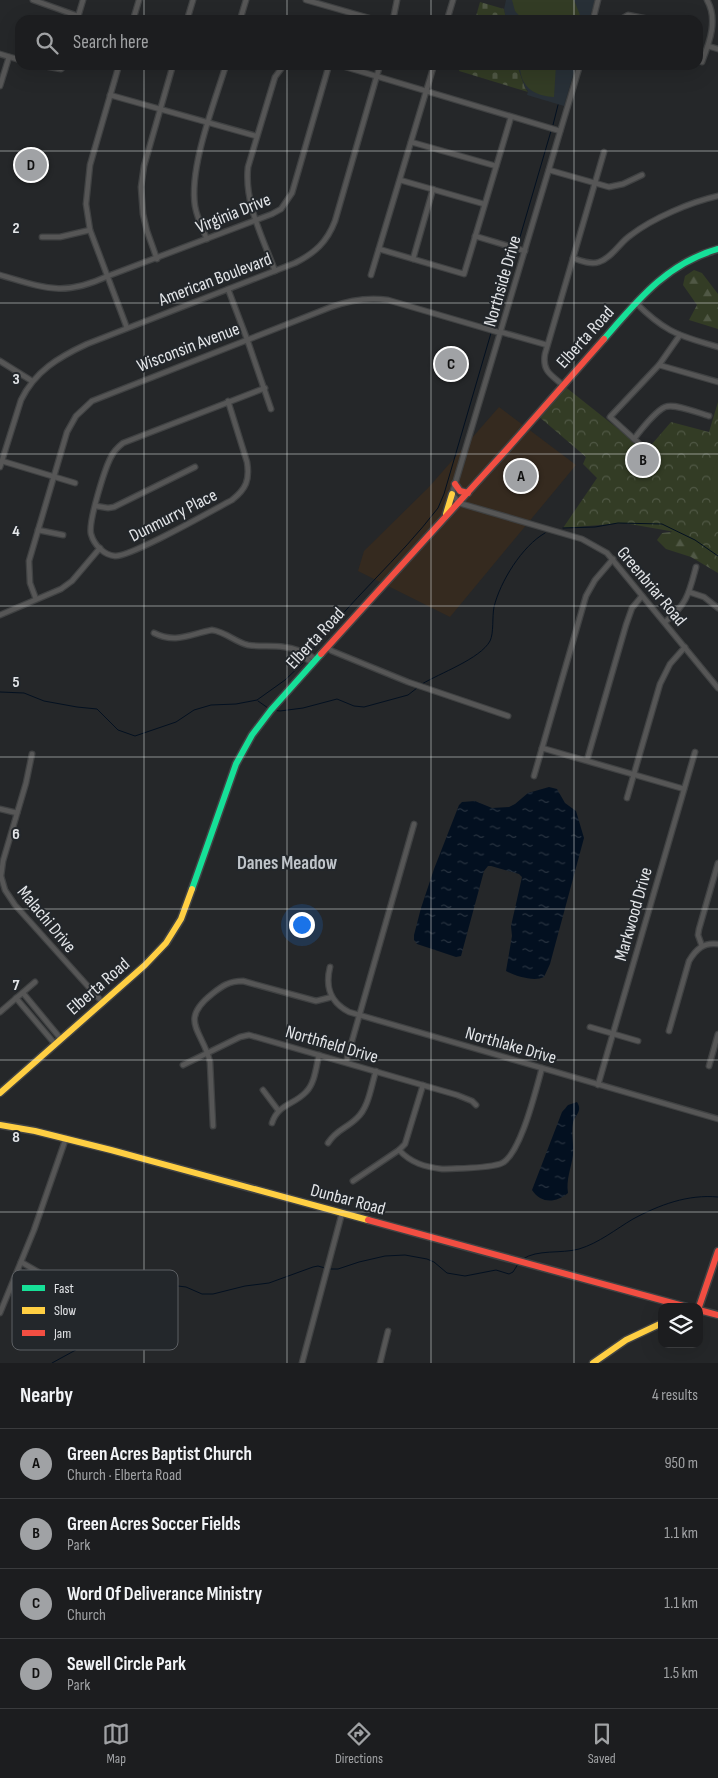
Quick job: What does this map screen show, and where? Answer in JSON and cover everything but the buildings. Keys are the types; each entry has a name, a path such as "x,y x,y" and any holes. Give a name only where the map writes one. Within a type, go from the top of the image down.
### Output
{"street":[{"path":"33,0 70,15"},
{"path":"79,15 83,0"},
{"path":"134,15 139,0"},
{"path":"188,15 193,0"},
{"path":"242,15 246,0"},
{"path":"306,0 358,15"},
{"path":"394,15 397,0"},
{"path":"448,15 453,0"},
{"path":"594,15 598,0"},
{"path":"703,59 714,24 712,8 707,0"},
{"path":"708,46 718,49"},
{"path":"0,54 15,59"},
{"path":"0,86 9,57"},
{"path":"118,70 90,165 86,189 86,204 90,230 128,328"},
{"path":"157,259 143,214 141,187 144,166 171,70"},
{"path":"207,239 198,220 194,190 197,166 224,70"},
{"path":"275,271 256,220 246,180 256,136 275,77 280,70"},
{"name":"Virginia Drive","path":"0,275 59,290 90,285 108,276 157,259 281,209 292,193 328,70"},
{"path":"356,70 560,131"},
{"name":"American Boulevard","path":"0,467 21,400 32,380 55,361 68,353 128,328 275,271 306,257 316,250 331,232 379,70"},
{"path":"371,275 433,70"},
{"name":"Northside Drive","path":"452,494 578,70"},
{"path":"110,95 256,136"},
{"path":"379,249 464,274 510,117"},
{"path":"411,142 496,166"},
{"path":"563,385 548,372 544,363 547,345 604,152"},
{"path":"549,170 603,186 616,186 642,175"},
{"path":"400,180 484,204"},
{"path":"413,259 433,190"},
{"path":"573,258 589,263 597,263 605,259 635,231 682,208 718,196"},
{"path":"42,237 60,237 90,230"},
{"path":"475,236 525,251"},
{"name":"Elberta Road","path":"0,1093 145,965 166,943 176,929 236,764 261,722 659,278 693,258 718,249"},
{"path":"228,288 248,339 271,409"},
{"name":"Wisconsin Avenue","path":"36,600 28,573 31,550 71,422 82,408 92,401 338,304 366,299 388,300 547,345"},
{"path":"636,303 651,318 668,330 718,347"},
{"path":"643,447 610,417 659,365 680,335"},
{"path":"0,361 32,380"},
{"path":"659,365 718,382"},
{"path":"0,615 51,594 72,581 100,548 91,534 91,524 110,458 118,446 264,388"},
{"name":"Dunmurry Place","path":"100,548 104,552 115,556 136,550 232,500 244,490 248,472 247,462 228,402"},
{"path":"634,440 658,412 666,407 686,409 708,416"},
{"path":"2,461 75,483"},
{"path":"96,506 114,507 195,467"},
{"path":"456,484 460,491 468,493"},
{"path":"452,494 459,502"},
{"path":"445,517 452,494"},
{"name":"Greenbriar Road","path":"459,502 582,540 600,548 614,559 718,688"},
{"path":"38,530 63,535"},
{"path":"534,776 586,596 595,580 614,559"},
{"path":"665,622 682,608 696,567"},
{"path":"689,592 704,597 718,608"},
{"path":"586,760 626,625 632,608 642,596"},
{"path":"154,633 164,638 174,639 212,630 224,633 248,645 301,650 314,661"},
{"path":"327,647 332,651 408,682 508,716"},
{"path":"627,798 660,684 670,664 685,647"},
{"path":"542,748 684,789"},
{"name":"Markwood Drive","path":"598,1085 695,752"},
{"name":"Malachi Drive","path":"32,754 1,876 5,890 15,905 103,1003"},
{"path":"0,809 17,813"},
{"path":"346,1062 414,824"},
{"path":"702,946 698,935 699,929 718,863"},
{"path":"669,1031 689,961 693,954 702,946 713,943 718,944"},
{"path":"213,1126 211,1069 208,1053 196,1028 195,1012 204,1000 223,985 230,982 243,981 316,1001 332,997 328,983 330,967"},
{"path":"0,1012 35,982"},
{"path":"23,993 61,1038"},
{"name":"Northlake Drive","path":"332,997 337,1004 360,1015 718,1119"},
{"path":"16,998 55,1044"},
{"path":"590,1027 638,1041"},
{"path":"709,1066 718,1034"},
{"name":"Northfield Drive","path":"183,1065 240,1037 249,1035 457,1095 476,1105"},
{"path":"272,1123 278,1110 307,1092 313,1080 319,1055"},
{"path":"399,1150 412,1161 442,1169 501,1164 508,1160 519,1140 542,1068"},
{"path":"328,1143 335,1133 350,1124 362,1113 376,1071"},
{"path":"353,1181 399,1150 408,1139 423,1085"},
{"path":"263,1090 278,1110"},
{"name":"Dunbar Road","path":"0,1125 66,1138 672,1303"},
{"path":"18,1270 66,1138"},
{"path":"302,1363 342,1213"},
{"path":"701,1303 718,1251"},
{"path":"21,1262 35,1270"},
{"path":"0,1313 12,1284"},
{"path":"703,1310 718,1316"},
{"path":"593,1363 624,1341 658,1325"},
{"path":"380,1363 388,1331"}],"shaded area":[{"path":"506,0 595,0 590,15 505,15"},
{"path":"519,70 575,70 564,106 527,95 528,91 525,88"},
{"path":"499,407 576,465 450,617 358,571 364,551 429,487"}],"green space":[{"path":"512,0 574,0 580,15 519,15 515,11"},
{"path":"480,2 504,9 505,15 476,15"},
{"path":"519,70 528,92 459,71"},
{"path":"521,70 556,70 554,97 534,92 525,85"},
{"path":"694,270 702,273 718,294 718,329 689,320 697,305 683,285 685,276"},
{"path":"563,385 646,451 671,422 709,432 718,402 718,565 681,533 624,523 563,528 597,478 583,464 586,457 537,415"},
{"path":"718,458 718,492 715,492 711,490 711,481 713,469"},
{"path":"680,526 718,532 718,573 691,557 666,549 657,540 662,533 671,532"}],"water":[{"path":"549,787 557,789 565,803 576,811 584,838 550,964 544,977 530,979 506,971 512,936 511,926 522,877 519,874 491,866 488,866 484,871 461,956 456,957 417,944 414,940 414,935 421,908 459,805 462,802 475,801 492,808 509,807 528,793"},
{"path":"577,1102 579,1108 573,1123 573,1155 568,1179 568,1193 559,1199 544,1200 532,1190 562,1112 568,1105"}],"waterway":[{"path":"553,125 558,105"},
{"path":"518,244 551,131"},
{"path":"493,326 515,251"},
{"path":"310,653 438,508 444,494 491,333"},
{"path":"563,528 595,527 618,523 662,524 695,540 718,556"},
{"path":"422,684 469,660 485,648 491,638 493,611 501,587 520,556 536,539 545,533"},
{"path":"0,692 24,693 44,701 97,709 118,730 135,736 176,722 194,710 211,705 236,704 257,700 285,680 303,663"},
{"path":"273,710 303,708 337,699 354,706 364,707 408,695 417,688"},
{"path":"258,701 268,708"},
{"path":"523,1259 535,1254 579,1249 600,1240 633,1219 663,1205 696,1197 718,1197"},
{"path":"330,1269 338,1269 385,1256 405,1255 427,1259 434,1262 447,1273 465,1276 496,1270 509,1274 513,1272 518,1264"},
{"path":"178,1286 186,1287 202,1294 213,1294 245,1286 269,1283 313,1267 325,1268"},
{"path":"52,1363 76,1350"}],"traffic: fast":[{"path":"604,339 654,285 683,264 700,255 718,249"},
{"path":"192,889 236,764 252,735 271,710 321,654"}],"traffic: slow":[{"path":"446,514 452,494"},
{"path":"0,1093 145,965 166,943 181,919 192,889"},
{"path":"0,1125 35,1131 111,1150 368,1220"},
{"path":"593,1363 626,1340 658,1325"}],"traffic: jam":[{"path":"321,654 604,339"},
{"path":"455,484 460,491 468,493"},
{"path":"368,1220 672,1303"},
{"path":"700,1303 718,1251"},
{"path":"703,1311 718,1315"}],"place":[{"name":"Sewell Circle Park","path":"31,165"},
{"name":"Word Of Deliverance Ministry","path":"451,364"},
{"name":"Green Acres Soccer Fields","path":"643,460"},
{"name":"Green Acres Baptist Church","path":"521,476"}],"district":[{"name":"Danes Meadow","path":"287,862"}]}
